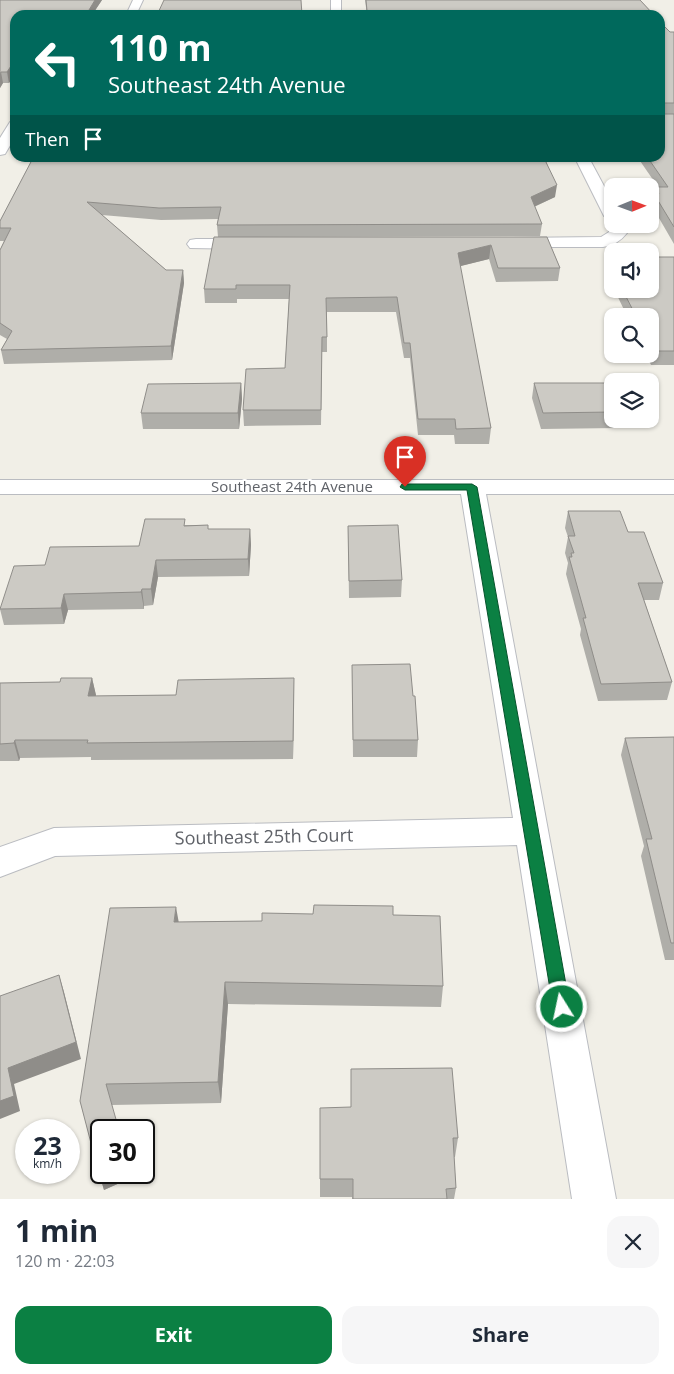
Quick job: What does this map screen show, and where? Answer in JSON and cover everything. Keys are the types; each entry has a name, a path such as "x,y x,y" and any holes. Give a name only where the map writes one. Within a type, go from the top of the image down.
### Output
{"street":[{"path":"0,151 10,134"},
{"path":"584,162 604,201"},
{"path":"499,243 603,242 612,239 618,233"},
{"path":"196,244 264,244"},
{"name":"Southeast 24th Avenue","path":"0,487 674,487"},
{"path":"472,487 594,1199"},
{"name":"Southeast 25th Court","path":"0,862 54,842 532,831"}],"building":[{"path":"0,0 95,0 89,10 10,10 10,68 7,72 1,72 0,74"},
{"path":"164,0 301,0 302,10 159,10"},
{"path":"366,0 640,0 649,10 367,10"},
{"path":"665,27 670,32 674,32 674,103 665,103"},
{"path":"665,114 674,114 674,227 659,202 659,187 668,187 651,162 665,162"},
{"path":"31,162 546,162 557,185 531,197 542,224 217,225 221,207 159,208 87,202 166,270 183,270 171,346 1,350 12,331 0,323 0,250 11,228 0,228 0,221"},
{"path":"214,237 547,237 560,268 498,268 491,245 458,253 491,428 456,429 455,419 418,419 410,343 404,343 397,297 326,298 327,337 322,337 321,410 243,410 246,369 285,368 290,285 236,285 236,289 204,289"},
{"path":"659,257 674,257 674,351 659,351 659,308 632,308 627,298 659,298"},
{"path":"241,383 238,413 141,413 148,384"},
{"path":"534,383 604,383 604,412 543,413"},
{"path":"568,511 620,511 628,532 644,532 663,583 638,583 672,682 601,684 583,618 586,618 569,557 572,557 571,553 574,553 568,536 575,536"},
{"path":"145,519 185,519 184,526 208,525 208,529 250,529 248,559 156,560 151,589 142,589 141,592 64,594 61,608 0,609 14,566 45,565 50,547 139,546"},
{"path":"398,525 402,580 349,581 348,526"},
{"path":"410,664 413,696 415,696 418,740 353,740 352,665"},
{"path":"61,678 92,678 88,696 176,695 178,680 294,678 293,741 87,743 88,740 15,740 14,743 0,744 0,683 60,682"},
{"path":"674,737 674,943 671,943 646,839 652,839 625,738"},
{"path":"314,905 393,906 393,915 440,916 443,986 225,982 218,1082 106,1084 116,1119 90,1119 90,1139 80,1101 110,908 176,907 174,922 262,921 262,913 313,914"},
{"path":"59,975 76,1042 8,1068 14,1096 0,1101 0,996"},
{"path":"452,1068 458,1138 453,1138 456,1188 446,1189 447,1199 353,1199 353,1179 320,1179 320,1108 351,1107 351,1069"}],"route":[{"path":"405,487 472,487 562,1007"}]}
